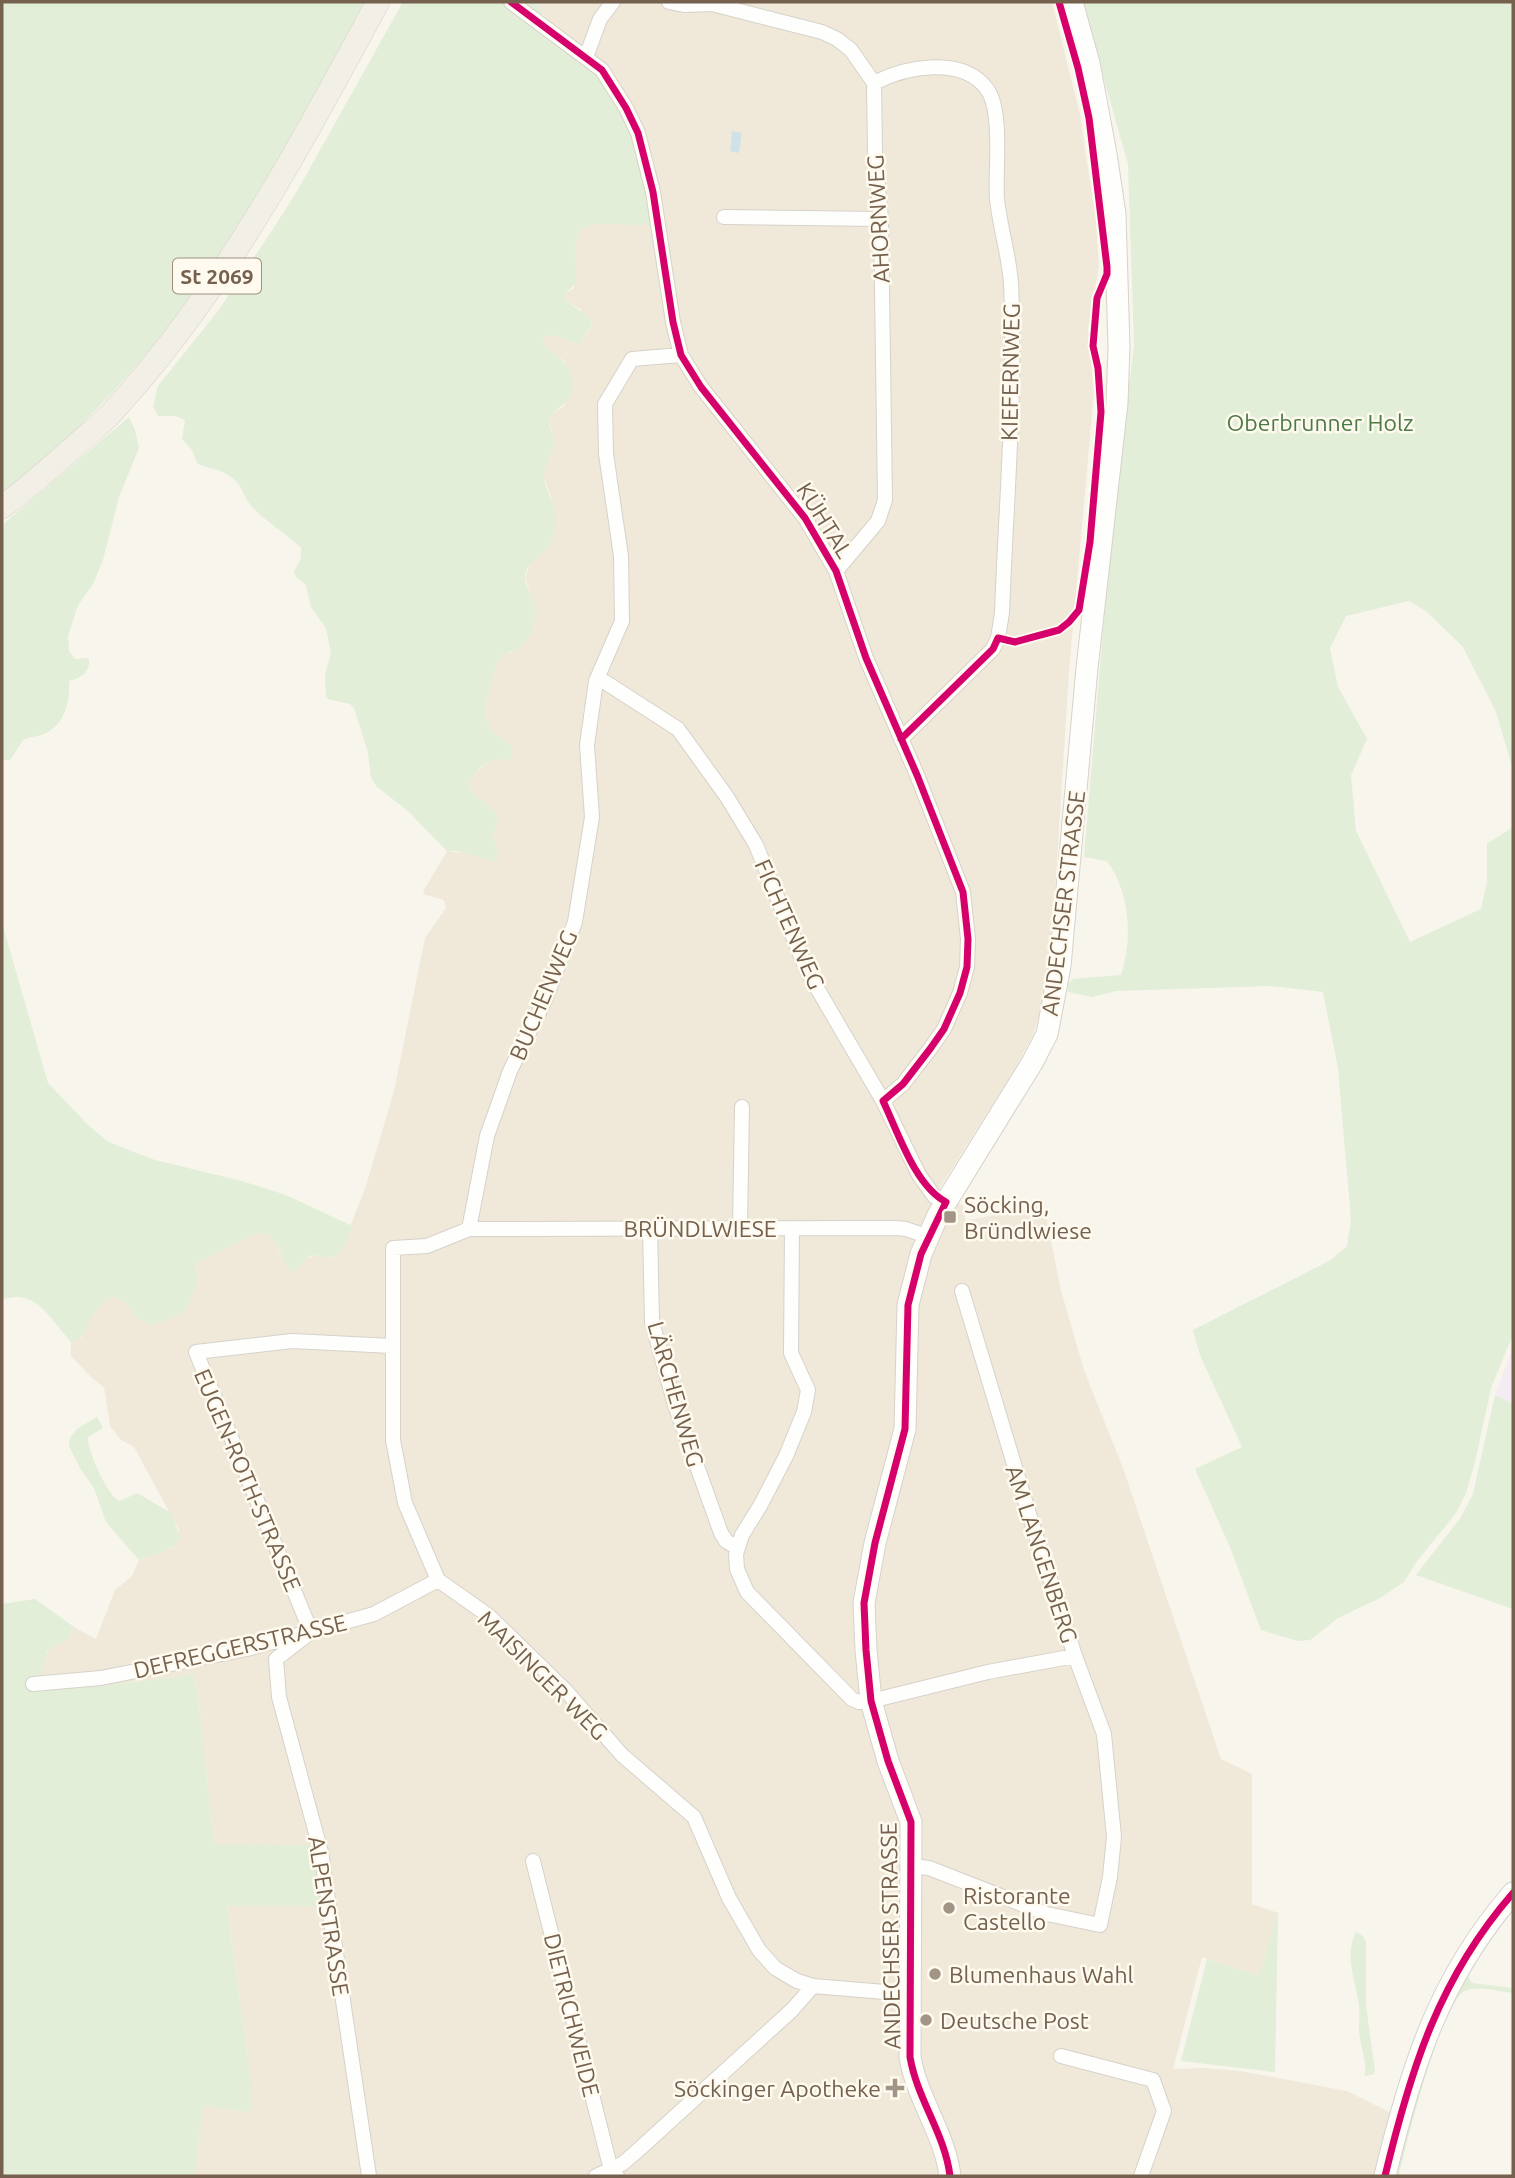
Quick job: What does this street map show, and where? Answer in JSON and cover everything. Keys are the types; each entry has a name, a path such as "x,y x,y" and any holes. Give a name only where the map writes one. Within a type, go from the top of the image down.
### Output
{"main road":[{"name":"St 2069","path":"2,507 23,492 113,411 188,320 297,148 378,2"}],"street":[{"name":"KÜHTAL","path":"511,2 602,70 626,108 638,133 653,192 673,323 681,355 701,387 805,518 836,571 866,658 963,892 967,917 967,967 960,993 944,1029 903,1084 883,1101"},
{"path":"586,57 600,19 613,2"},
{"path":"669,2 684,5 712,4 822,32 851,50 874,83"},
{"name":"ANDECHSER STRASSE","path":"950,2176 943,2149 914,2080 910,2057 911,1822 888,1761 872,1700 864,1603 875,1544 905,1429 908,1306 921,1254 946,1202 1047,1034 1060,965 1087,668 1116,403 1119,347 1113,202 1089,63 1072,2"},
{"name":"KIEFERNWEG","path":"874,83 918,69 944,67 969,75 989,92 997,128 998,203 1009,255 1013,343 1002,613 998,638 993,649 901,739"},
{"name":"AHORNWEG","path":"836,571 878,521 885,500 881,219 874,153 874,83"},
{"path":"724,217 881,219"},
{"name":"BUCHENWEG","path":"469,1229 486,1136 510,1071 545,1000 575,922 592,817 587,745 596,681 622,621 621,556 607,454 605,404 632,359 681,355"},
{"name":"FICHTENWEG","path":"596,681 605,682 678,729 727,797 756,845 807,971 883,1101 919,1175 934,1196 946,1202"},
{"path":"740,1228 742,1107"},
{"name":"LÄRCHENWEG","path":"650,1228 652,1322 675,1405 720,1533 737,1549"},
{"path":"792,1228 791,1353 808,1390 804,1412 786,1455 742,1535 737,1549 737,1569 747,1592 852,1699 859,1702 872,1700"},
{"name":"BRÜNDLWIESE","path":"469,1229 896,1228 929,1237"},
{"path":"438,1580 405,1503 393,1440 393,1248 427,1246 469,1229"},
{"name":"AM LANGENBERG","path":"872,1700 988,1672 1075,1656 962,1291"},
{"name":"EUGEN-ROTH-STRASSE","path":"312,1632 196,1352 292,1341 392,1346"},
{"name":"DEFREGGERSTRASSE","path":"33,1684 67,1679 88,1680 247,1649 374,1614 438,1580"},
{"name":"MAISINGER WEG","path":"438,1580 489,1616 566,1691 622,1755 694,1816 729,1898 759,1950 775,1968 797,1981 813,1986 909,1994"},
{"name":"ALPENSTRASSE","path":"312,1632 276,1659 279,1697 321,1852 369,2176"},
{"path":"911,1866 929,1868 1047,1913 1100,1925 1110,1877 1114,1837 1104,1734 1075,1656"},
{"name":"DIETRICHWEIDE","path":"533,1861 614,2173"},
{"path":"1385,2176 1406,2094 1432,2019 1446,1988 1513,1892"},
{"path":"596,2176 614,2173 792,2010 813,1986"},
{"path":"1061,2056 1153,2080 1164,2111 1141,2176"}],"shaded area":[{"path":"538,2 1052,2 1080,114 1096,222 1099,267 1088,329 1094,392 1069,671 1050,972 1033,1035 1013,1072 938,1191 963,1206 966,1221 1044,1204 1060,1287 1084,1370 1123,1468 1221,1759 1252,1774 1252,1904 1278,1913 1259,1976 1202,1957 1173,2069 1240,2071 1347,2091 1397,2116 1381,2176 195,2176 203,2106 250,2112 252,2088 227,1905 320,1906 214,1844 198,1693 193,1675 93,1687 41,1678 50,1647 69,1638 74,1627 96,1639 115,1590 132,1576 139,1560 172,1548 179,1530 134,1447 121,1440 110,1426 104,1387 71,1356 71,1342 81,1339 88,1321 105,1300 112,1297 123,1300 135,1316 149,1325 180,1314 187,1308 189,1295 198,1283 195,1263 254,1234 264,1233 273,1237 286,1266 315,1255 331,1258 340,1251 365,1189 394,1091 425,938 446,908 444,900 423,894 424,890 447,851 464,853 496,850 493,835 498,821 497,814 473,793 469,784 470,778 511,746 491,730 485,706 498,661 503,654 512,652 534,626 534,603 525,578 531,561 548,547 555,509 543,475 554,442 549,420 551,414 563,407 573,387 564,361 545,347 543,337 554,335 579,344 592,326 580,309 565,300 565,294 574,288 575,248 580,229 597,223 663,225 557,33 541,12"},
{"path":"732,131 742,133 739,153 730,151"},
{"path":"1513,1348 1513,1404 1495,1395"}],"green space":[{"path":"2,2 371,2 270,179 195,292 109,396 32,472 2,497"},
{"path":"403,2 538,2 549,34 599,72 636,136 655,225 597,224 580,229 575,248 576,283 565,294 565,300 589,317 592,325 579,344 554,335 543,337 545,347 562,360 568,369 573,388 567,401 553,413 549,422 554,443 544,478 556,521 549,545 526,572 526,583 535,611 533,628 525,642 503,654 498,661 485,706 491,730 511,746 513,752 511,758 486,763 475,773 469,784 473,793 497,814 498,821 493,835 498,857 495,862 457,851 447,851 408,811 376,786 371,777 368,752 354,708 350,704 328,699 326,696 325,675 331,653 326,628 311,607 306,585 294,572 301,558 301,548 254,509 233,479 197,463 192,450 182,439 185,420 176,416 158,416 153,406 158,386 218,311 296,193"},
{"name":"Oberbrunner Holz","path":"1082,2 1513,2 1513,770 1496,712 1463,647 1426,611 1409,601 1346,616 1330,648 1338,687 1367,739 1351,775 1356,831 1410,942 1481,909 1487,882 1487,844 1513,827 1513,1334 1491,1388 1476,1458 1466,1493 1456,1513 1417,1561 1404,1582 1380,1598 1338,1618 1310,1640 1298,1641 1261,1630 1230,1547 1195,1469 1242,1447 1200,1355 1193,1330 1331,1260 1347,1246 1351,1220 1338,1068 1323,992 1271,986 1116,991 1092,997 1068,992 1068,984 1073,979 1121,975 1128,931 1125,901 1115,873 1107,861 1084,857 1111,536 1134,345 1128,164"},
{"path":"129,417 139,448 119,497 103,560 93,584 78,605 68,636 69,651 75,659 87,658 88,668 86,672 69,681 65,712 57,724 44,734 23,740 10,760 2,760 2,525"},
{"path":"2,923 48,1083 89,1126 107,1141 126,1149 155,1160 242,1181 286,1195 352,1226 341,1251 333,1257 309,1256 291,1271 274,1240 263,1234 254,1234 195,1264 198,1283 188,1306 179,1315 149,1325 135,1316 123,1300 112,1297 96,1311 80,1339 71,1342 49,1315 33,1302 14,1297 2,1300"},
{"path":"1495,1395 1513,1404 1513,1609 1416,1575 1461,1517 1473,1494"},
{"path":"97,1417 103,1428 88,1437 104,1483 120,1501 137,1493 171,1513 180,1537 169,1549 139,1560 106,1522 94,1488 69,1446 70,1438 77,1429"},
{"path":"35,1599 74,1627 69,1638 47,1651 41,1678 86,1679 93,1687 193,1675 198,1693 214,1844 312,1845 321,1906 227,1906 252,2088 250,2112 203,2106 195,2176 2,2176 2,1604"},
{"path":"1513,1902 1513,1908 1484,1948 1468,1976 1472,1983 1513,1988 1513,1993 1470,1989 1456,2001 1435,2046 1399,2176 1392,2176 1422,2066 1450,1997 1489,1932"},
{"path":"1278,1913 1275,2072 1181,2061 1207,1959 1259,1976"},
{"path":"1356,1932 1363,1936 1366,1942 1366,2006 1375,2071 1374,2074 1364,2076 1359,2007 1351,1960 1352,1941"}],"cycle path":[{"path":"511,2 602,70 626,108 638,133 653,192 673,322 681,355 701,387 805,518 836,571 866,658 917,775 963,892 968,939 967,967 960,993 944,1029 930,1049 903,1084 883,1101 916,1171 925,1184 946,1202 921,1254 908,1305 905,1429 875,1543 864,1603 871,1701 888,1761 911,1822 910,2057 918,2087 943,2146 950,2176"},
{"path":"901,739 993,649 998,638 1015,642 1059,630 1079,610 1090,542 1101,412 1098,368 1093,346 1097,298 1107,274 1107,267 1089,118 1059,2"},
{"path":"1385,2176 1417,2061 1431,2026 1465,1958 1513,1893"}],"place":[{"name":"Söcking, Bründlwiese","path":"950,1217"},
{"name":"Ristorante Castello","path":"949,1908"},
{"name":"Blumenhaus Wahl","path":"935,1974"},
{"name":"Deutsche Post","path":"926,2020"},
{"name":"Söckinger Apotheke","path":"895,2088"}]}
